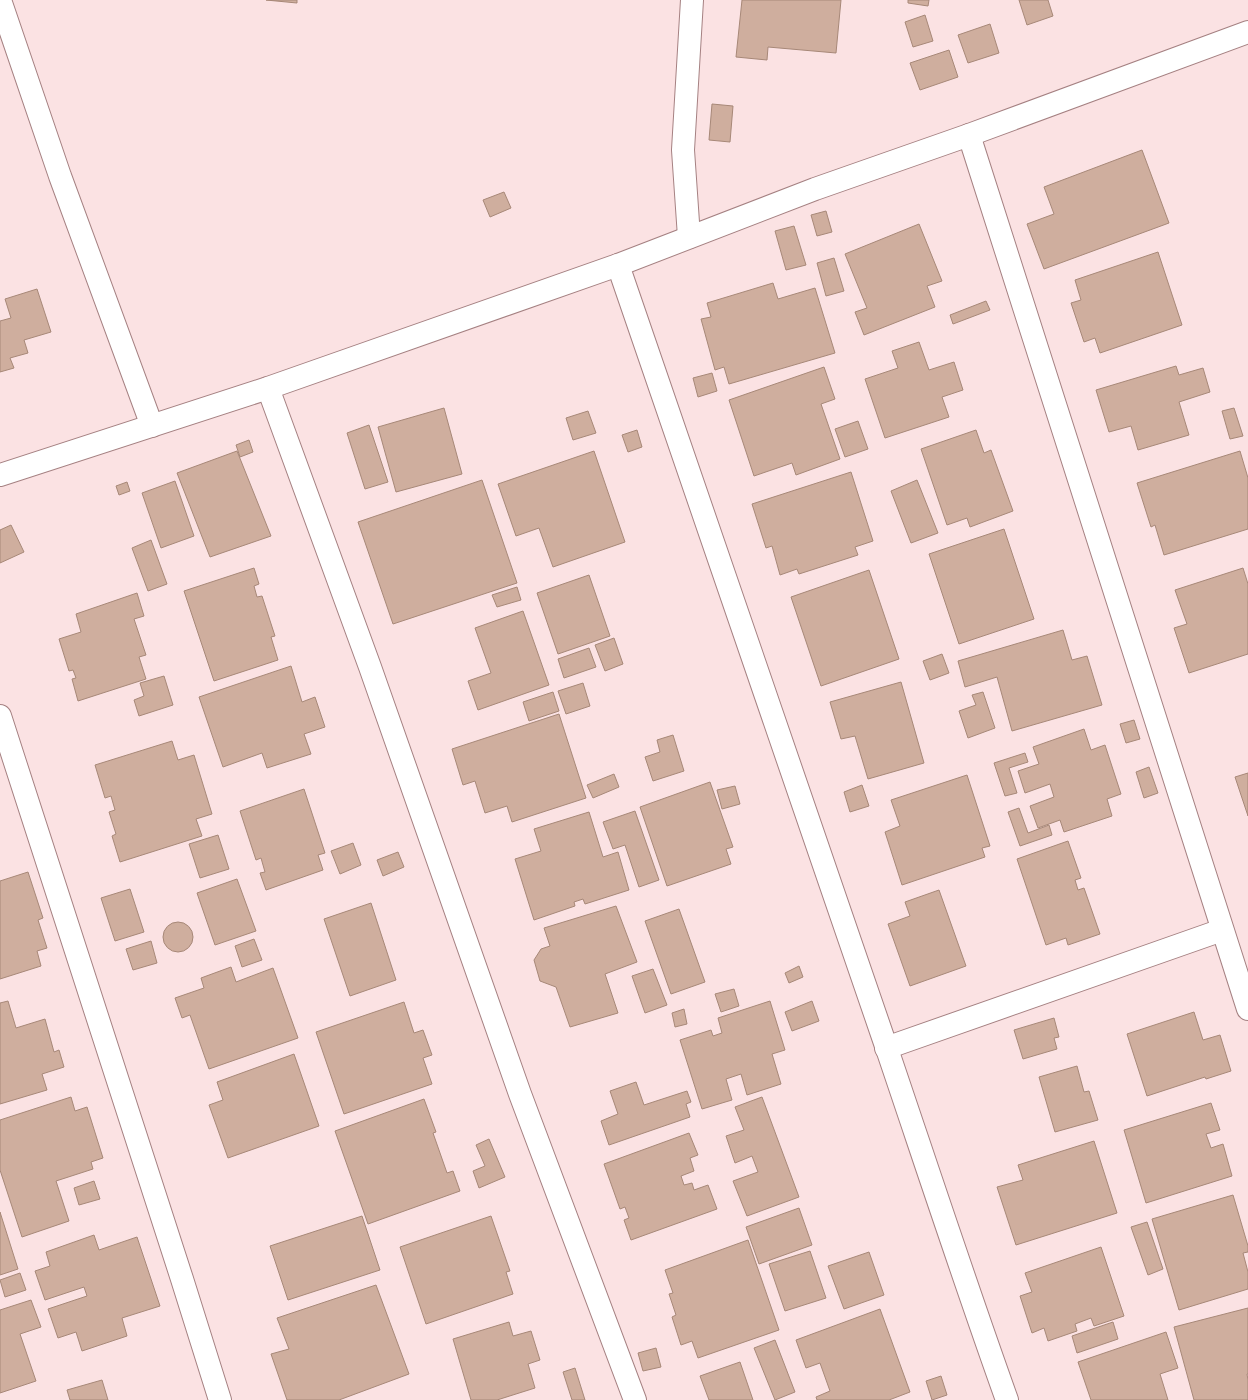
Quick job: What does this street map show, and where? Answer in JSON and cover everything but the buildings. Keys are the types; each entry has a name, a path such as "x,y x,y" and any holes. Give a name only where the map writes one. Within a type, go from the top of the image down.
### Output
{"street":[{"path":"0,0 60,176 152,426"},
{"path":"689,237 683,150 692,0"},
{"path":"0,475 268,388 618,265 815,189 969,135 1248,32"},
{"path":"969,135 1248,1009"},
{"path":"618,265 736,616 1008,1400"},
{"path":"268,388 370,667 520,1094 635,1400"},
{"path":"0,716 178,1264 220,1400"},
{"path":"886,1048 1222,930"}]}
